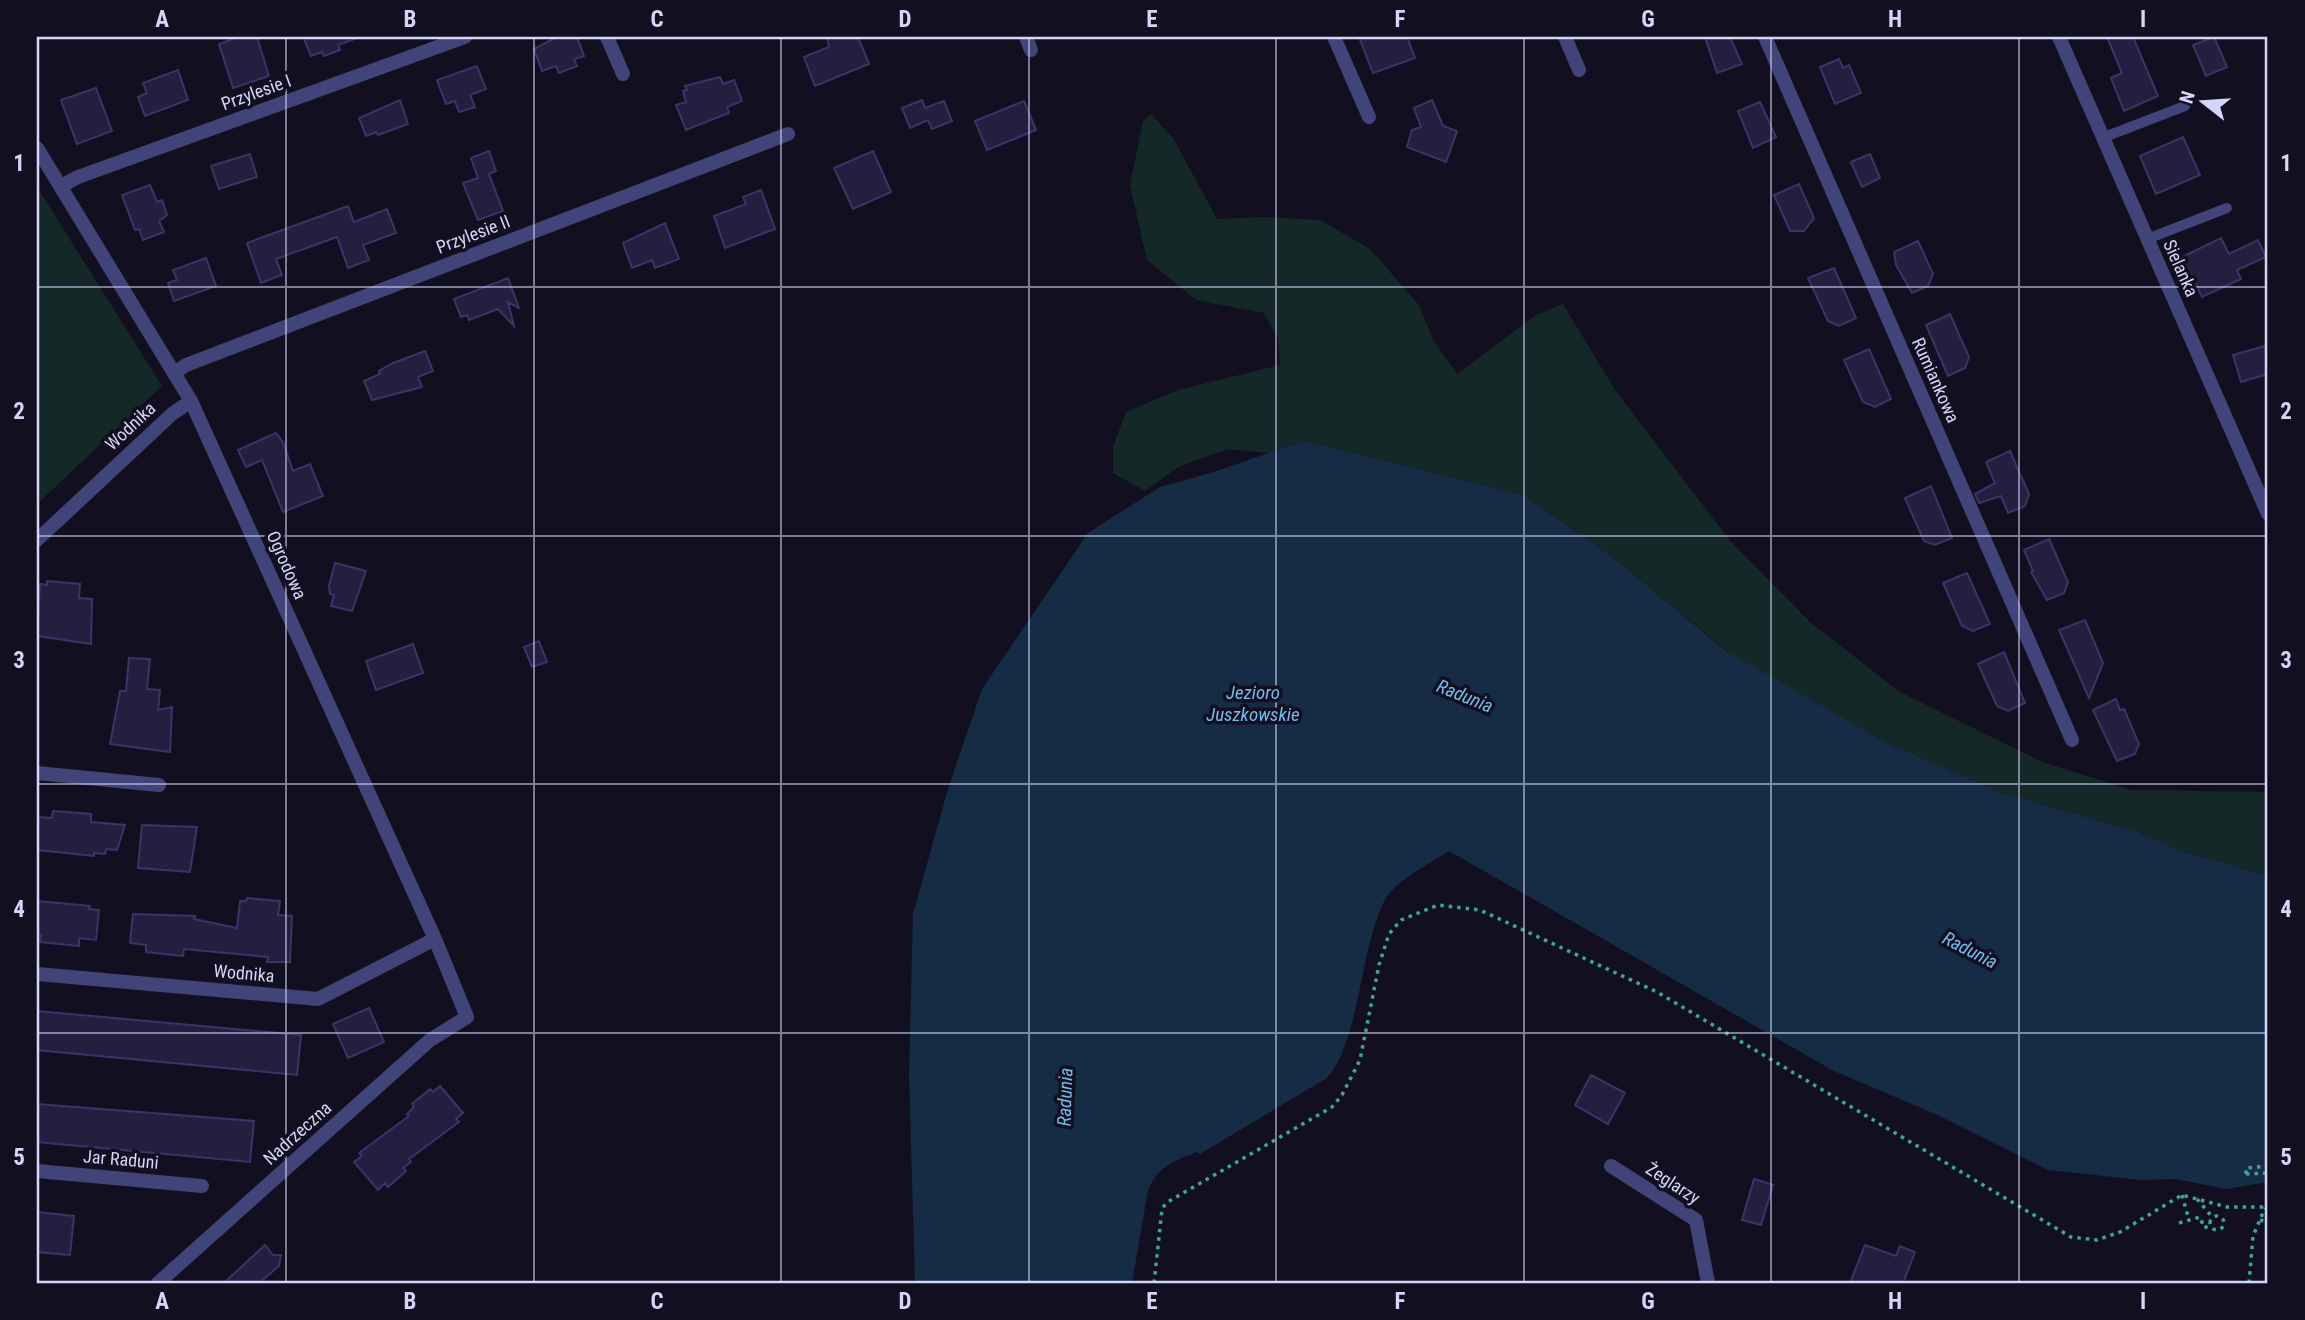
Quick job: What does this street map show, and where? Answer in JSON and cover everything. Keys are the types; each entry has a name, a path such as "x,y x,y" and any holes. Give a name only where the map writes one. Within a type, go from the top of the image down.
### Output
{"street":[{"name":"Przylesie I","path":"61,186 78,177 465,37"},
{"path":"607,37 623,75"},
{"path":"1334,37 1369,117"},
{"path":"1565,37 1579,70"},
{"name":"Rumiankowa","path":"1765,37 2072,740"},
{"name":"Sielanka","path":"2059,37 2268,514"},
{"name":"Przylesie II","path":"174,373 186,365 788,134"},
{"name":"Ogrodowa","path":"37,148 191,401 435,939 467,1017"},
{"name":"Wodnika","path":"37,540 172,414 191,401"},
{"path":"37,773 159,785"},
{"name":"Wodnika","path":"37,974 318,999 435,939"},
{"name":"Nadrzeczna","path":"158,1283 430,1040 467,1017"},
{"name":"Żeglarzy","path":"1611,1167 1696,1220 1708,1283"},
{"name":"Jar Raduni","path":"37,1171 202,1186"}],"lane":[{"path":"2102,138 2185,106"},
{"path":"2147,239 2227,208"}],"path":[{"path":"1154,1283 1162,1209 1166,1203 1332,1107 1360,1060 1379,965 1389,934 1401,920 1438,905 1480,910 1657,992 2071,1237 2097,1240 2120,1232 2182,1195 2227,1207 2267,1207 2253,1236 2249,1283"},
{"path":"2268,1166 2246,1168 2246,1174 2267,1172 2268,1183"},
{"path":"2182,1195 2189,1220"},
{"path":"2196,1197 2213,1218"},
{"path":"2221,1218 2227,1207"},
{"path":"2179,1223 2200,1216 2204,1228 2211,1225"},
{"path":"2213,1218 2221,1218"},
{"path":"2211,1225 2213,1218"},
{"path":"2211,1225 2215,1230 2221,1229 2224,1223 2221,1218"},
{"path":"2260,1220 2268,1222"}],"green space":[{"path":"1151,114 1173,138 1217,219 1263,217 1320,220 1370,249 1418,304 1434,341 1457,374 1536,315 1563,304 1615,390 1731,542 1811,623 1900,692 2042,762 2132,790 2268,792 2268,876 2179,850 2138,832 2003,793 1887,743 1733,656 1615,559 1522,494 1303,441 1269,453 1227,449 1178,467 1145,491 1113,473 1113,447 1126,412 1178,390 1280,365 1278,338 1264,313 1196,300 1147,260 1130,185 1143,121"},
{"path":"37,187 162,386 37,504"}],"water":[{"name":"Jezioro Juszkowskie","path":"1303,441 1522,494 1615,559 1726,651 1887,743 2003,793 2138,832 2179,850 2268,876 2268,1182 2226,1189 2176,1179 2141,1180 2048,1170 1933,1113 1834,1071 1449,851 1404,880 1386,898 1370,943 1345,1046 1327,1078 1200,1154 1197,1152 1174,1162 1157,1175 1148,1190 1132,1283 915,1283 909,1075 913,914 948,789 982,689 1088,533 1160,487 1214,472"}],"building":[{"path":"238,37 257,37 269,76 233,88 219,44"},
{"path":"303,37 357,38 338,45 340,50 324,56 322,52 311,56"},
{"path":"557,37 577,37 584,56 574,59 577,66 559,73 556,66 542,71 534,49"},
{"path":"827,37 858,37 869,64 815,86 804,57 829,47"},
{"path":"1359,37 1407,37 1415,58 1373,73"},
{"path":"1705,37 1730,37 1742,64 1717,73"},
{"path":"2107,37 2133,37 2158,96 2124,111 2111,78 2122,73"},
{"path":"2214,37 2227,67 2206,76 2193,45"},
{"path":"1839,59 1843,68 1849,65 1861,93 1835,104 1820,67"},
{"path":"477,66 486,89 470,95 475,107 459,112 455,101 446,104 437,80"},
{"path":"178,70 188,100 145,116 138,97 147,93 143,83"},
{"path":"720,77 723,84 734,80 742,101 727,107 729,113 686,130 676,105 686,102 683,91 687,90 685,86"},
{"path":"96,88 112,131 77,144 61,100"},
{"path":"400,100 408,124 378,135 376,132 366,136 359,118"},
{"path":"922,100 925,108 944,101 952,121 932,129 928,120 910,128 902,108"},
{"path":"1432,100 1443,126 1457,131 1446,162 1407,147 1412,130 1421,127 1414,108"},
{"path":"1024,101 1036,130 987,150 975,121"},
{"path":"1760,102 1776,137 1753,148 1738,111"},
{"path":"2183,137 2200,175 2156,194 2140,156"},
{"path":"489,151 496,171 489,174 503,211 478,220 463,183 478,178 471,158"},
{"path":"873,151 891,192 853,209 834,168"},
{"path":"250,154 257,177 219,189 211,166"},
{"path":"1870,154 1880,178 1862,187 1851,162"},
{"path":"1799,184 1814,218 1804,231 1790,231 1774,195"},
{"path":"150,185 157,202 162,200 167,215 159,221 164,232 143,240 139,229 135,230 122,195"},
{"path":"761,190 775,229 725,248 714,216 746,204 743,197"},
{"path":"348,206 354,222 387,209 396,233 363,245 369,260 348,268 337,237 276,259 282,275 261,283 247,243"},
{"path":"665,223 679,259 655,268 652,260 632,268 623,243"},
{"path":"2221,238 2229,254 2258,240 2266,257 2237,270 2241,279 2202,297 2182,257"},
{"path":"1918,241 1933,274 1928,286 1912,293 1896,265 1894,252"},
{"path":"206,258 216,286 174,301 168,283 177,280 173,270"},
{"path":"1834,268 1856,318 1839,326 1828,321 1808,278"},
{"path":"508,278 519,308 508,302 514,326 498,309 469,320 467,315 461,317 454,299"},
{"path":"1950,314 1969,357 1965,368 1948,376 1926,325"},
{"path":"2268,345 2268,374 2241,382 2233,355"},
{"path":"1869,349 1891,399 1875,407 1863,402 1844,360"},
{"path":"425,351 433,371 418,377 422,387 372,400 364,381 380,374 379,371 393,363"},
{"path":"276,433 283,442 293,471 310,464 323,496 283,512 262,460 246,467 238,450"},
{"path":"2010,451 2029,494 2025,506 2008,513 2001,496 1979,503 1975,494 1995,483 1986,462"},
{"path":"1931,486 1952,538 1935,545 1924,541 1905,498"},
{"path":"2049,539 2068,582 2064,593 2047,600 2031,572 2033,571 2024,550"},
{"path":"335,563 366,571 352,611 331,606 334,595 330,594 329,586"},
{"path":"1967,573 1990,624 1973,631 1962,626 1943,583"},
{"path":"47,581 80,584 79,598 92,599 91,644 37,636 40,584 47,585"},
{"path":"2085,620 2103,663 2089,698 2059,630"},
{"path":"539,641 547,662 532,667 524,647"},
{"path":"413,644 423,673 376,690 366,661"},
{"path":"2004,652 2025,703 2008,711 1997,706 1978,664"},
{"path":"129,658 150,659 147,689 160,690 158,710 172,707 170,752 110,744 120,691 126,691"},
{"path":"2116,699 2120,710 2124,709 2139,744 2135,754 2117,761 2093,710"},
{"path":"53,811 91,814 91,822 125,825 117,850 106,849 105,854 94,853 94,856 37,850 37,817 52,818"},
{"path":"142,825 197,827 190,872 138,868"},
{"path":"247,898 280,901 278,915 292,916 290,962 267,962 268,957 184,949 183,956 146,952 146,945 130,943 133,914 195,916 194,919 237,928 240,901 246,901"},
{"path":"37,901 90,906 89,909 99,910 96,940 79,938 79,946 40,942 41,935 37,934"},
{"path":"369,1008 384,1042 348,1058 333,1024"},
{"path":"37,1011 301,1035 297,1075 37,1050"},
{"path":"1591,1075 1625,1093 1608,1124 1575,1105"},
{"path":"440,1086 463,1113 456,1119 459,1122 409,1159 411,1162 403,1168 406,1171 388,1187 385,1183 378,1190 354,1162 362,1156 359,1153 409,1116 407,1114 414,1107 412,1104 430,1089 433,1092"},
{"path":"37,1104 254,1121 250,1162 37,1142"},
{"path":"1754,1179 1773,1185 1761,1225 1742,1220"},
{"path":"37,1212 74,1216 70,1255 37,1252"},
{"path":"265,1245 273,1255 281,1255 279,1266 259,1283 224,1283"},
{"path":"1865,1245 1896,1256 1900,1246 1915,1252 1903,1283 1850,1283"}],"water label":[{"name":"Radunia","path":"1465,696"},
{"name":"Radunia","path":"1970,950"},
{"name":"Radunia","path":"1065,1097"}]}
